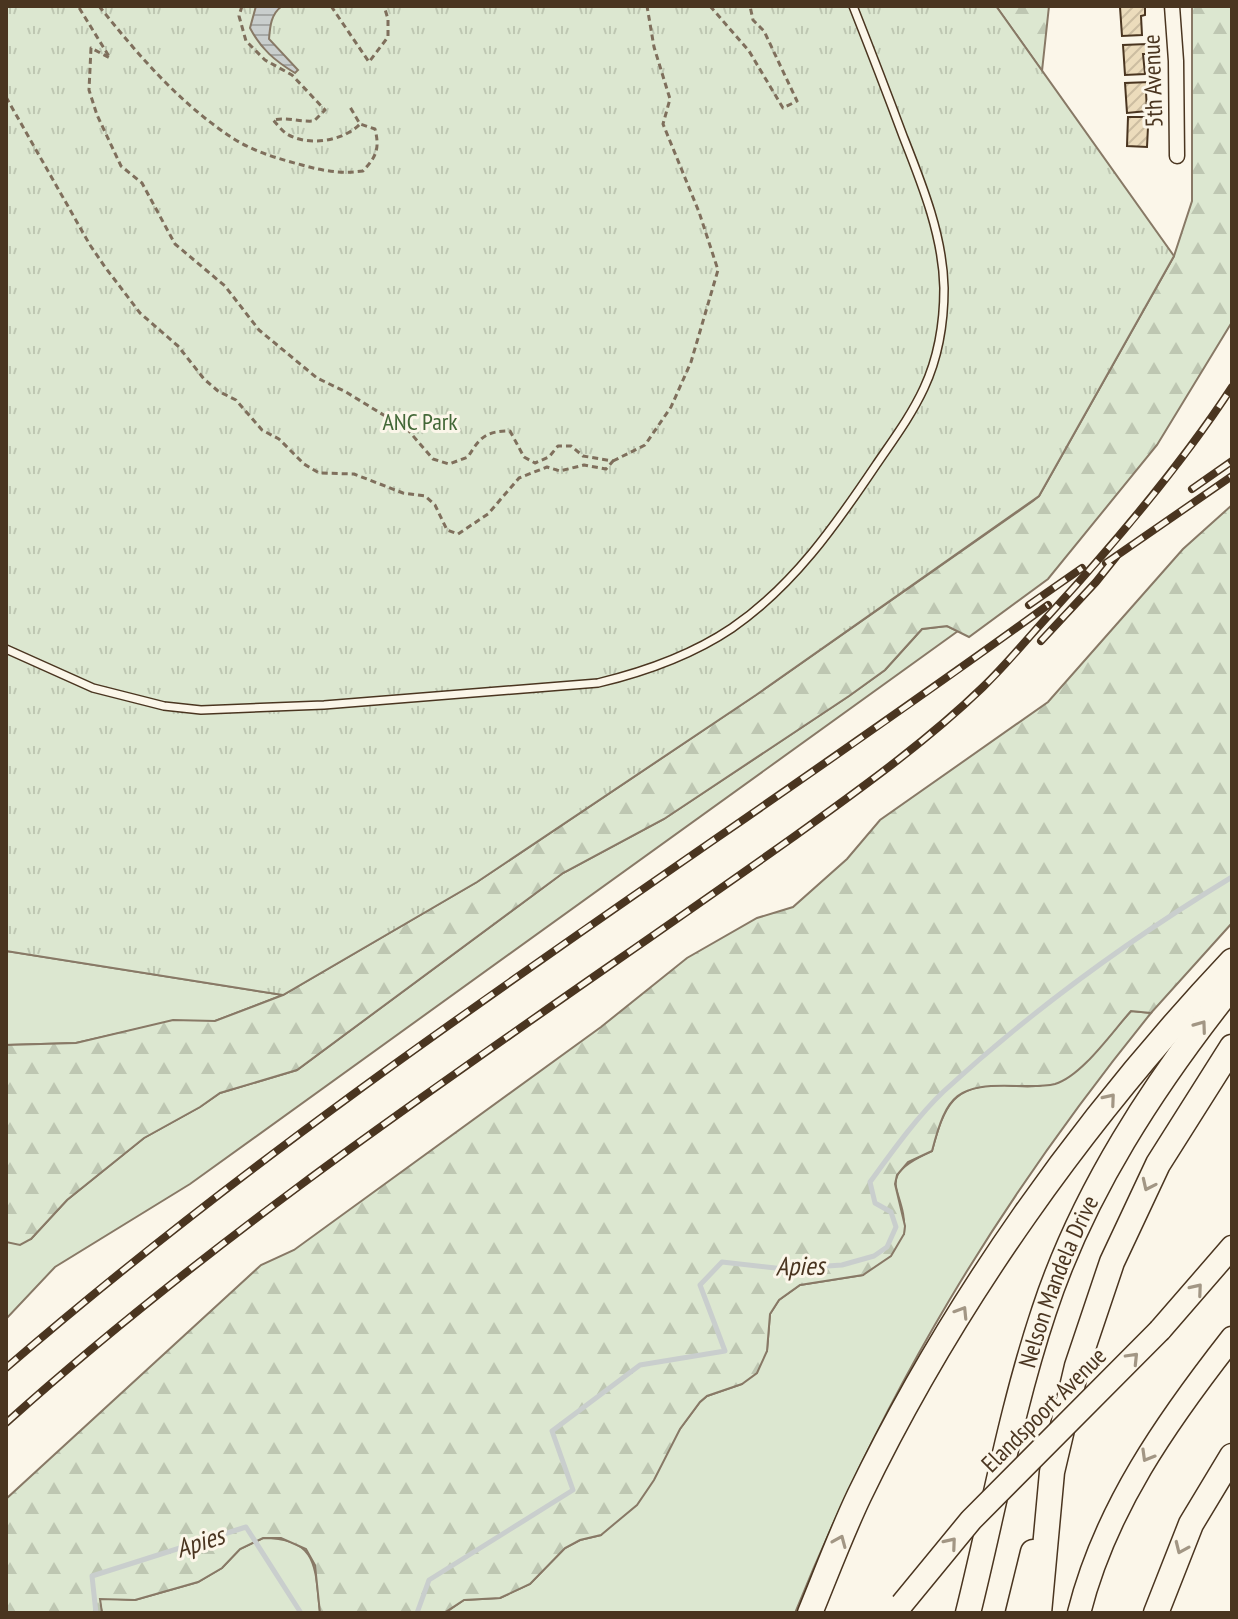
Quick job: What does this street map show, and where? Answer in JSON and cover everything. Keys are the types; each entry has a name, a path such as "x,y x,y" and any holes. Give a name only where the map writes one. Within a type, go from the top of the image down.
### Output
{"main road":[{"path":"810,1613 859,1496 931,1361 1010,1235 1101,1110 1169,1028 1232,961"},
{"name":"Nelson Mandela Drive","path":"968,1613 1010,1434 1044,1310 1086,1209 1136,1118 1232,986"},
{"name":"Nelson Mandela Drive","path":"1039,1613 1052,1472 1077,1366 1112,1262 1158,1164 1232,1047"},
{"name":"Elandspoort Avenue","path":"900,1609 971,1520 1160,1330 1232,1247"},
{"path":"1079,1613 1109,1527 1129,1487 1168,1423 1232,1338"},
{"path":"1156,1613 1191,1524 1232,1456"},
{"path":"1018,1613 1052,1472"}],"street":[{"name":"5th Avenue","path":"1172,6 1177,156"}],"lane":[{"path":"6,649 66,678 121,696 201,710 260,709 598,683 636,674 686,653 731,628 786,583 822,542 907,420 935,360 944,287 938,241 921,182 853,6"}],"path":[{"path":"78,6 110,58 91,48 89,90 121,166 142,183 175,244 225,286 259,330 317,378 408,430 433,459 449,464 468,457 478,439 495,431 510,431 524,457 535,463 549,457 558,446 571,446 583,456 613,461"},
{"path":"99,6 151,69 179,97 234,139 262,153 323,171 343,174 363,171 379,148 375,129 360,124 350,107"},
{"path":"242,6 239,16 246,41 265,60 292,75 325,110 314,121 299,122 285,117 273,120 288,135 330,140 360,124"},
{"path":"331,6 369,62 388,37 384,6"},
{"path":"6,97 90,245 140,313 178,346 204,379 236,400 262,430 279,439 304,464 319,473 354,474 403,493 425,496 435,505 447,530 458,534 488,514 519,478 547,467 560,471 584,465 606,469 613,461 645,445 671,407 691,362 718,270 699,212 663,124 670,99 654,47 647,6"},
{"path":"710,6 749,51 783,108 797,101 764,31 753,20 750,6"}],"green space":[{"name":"ANC Park","path":"6,6 996,6 1174,256 1039,496 756,695 477,882 283,995 6,951"},
{"path":"996,6 1049,6 1042,71"},
{"path":"1192,6 1232,6 1232,322 1157,445 1048,579 969,637 947,626 922,629 885,670 849,696 664,819 563,873 297,1070 220,1093 144,1138 67,1200 31,1239 20,1245 6,1242 6,1045 76,1043 173,1020 215,1021 283,995 477,882 756,695 1039,496 1174,256 1192,201"},
{"path":"1232,505 1232,923 1151,1013 1131,1011 1086,1063 1065,1079 1046,1086 981,1087 958,1096 943,1116 932,1151 908,1162 897,1175 895,1184 905,1226 904,1234 891,1256 863,1275 800,1285 779,1300 770,1314 767,1351 757,1373 742,1384 707,1396 700,1402 680,1429 654,1480 637,1505 601,1535 580,1540 565,1548 530,1584 500,1598 464,1600 444,1613 320,1613 315,1565 306,1549 281,1538 263,1538 240,1549 222,1568 198,1582 135,1600 100,1599 102,1613 6,1613 6,1499 261,1265 294,1250 601,1027 687,958 757,918 793,907 847,859 880,820 1048,702 1183,549"},
{"path":"947,626 958,631 190,1184 55,1267 6,1319 6,1242 31,1239 67,1200 144,1138 220,1093 297,1070 563,873 664,819 849,696 885,670 922,629"},
{"path":"6,951 283,995 215,1021 173,1021 76,1043 6,1045"},
{"path":"1131,1011 1151,1013 1044,1155 950,1300 907,1374 868,1451 795,1613 445,1613 464,1600 500,1598 530,1584 565,1548 580,1540 601,1535 700,1402 707,1396 742,1384 767,1351 770,1314 779,1300 800,1285 863,1275 904,1234 897,1177 902,1169 932,1151 941,1121 954,1100 973,1088 987,1085 1033,1086 1057,1079 1092,1055"},
{"path":"263,1538 295,1543 311,1559 320,1613 102,1613 99,1598 135,1600 198,1582 222,1568 240,1549"}],"shaded area":[{"path":"256,6 282,6 273,17 269,39 298,70 295,73 269,54 254,35 250,28"}],"building":[{"path":"1145,6 1145,15 1141,16 1142,35 1122,36 1120,7"},
{"path":"1147,44 1148,54 1143,54 1145,74 1125,75 1123,45"},
{"path":"1150,82 1150,92 1146,92 1147,111 1127,113 1125,83"},
{"path":"1128,117 1152,117 1147,147 1127,146"}],"waterway":[{"name":"Apies","path":"417,1613 429,1580 573,1490 552,1431 640,1365 725,1351 700,1285 722,1262 784,1269 842,1265 874,1256 887,1247 896,1227 891,1212 875,1203 870,1182 933,1102 976,1062 1082,977 1232,877"},
{"name":"Apies","path":"96,1613 92,1576 246,1527 301,1613"}],"railway":[{"path":"6,1423 99,1343 291,1192 792,838 890,766 961,708 1000,670 1098,561 1168,476 1232,387"},
{"path":"1192,489 1232,461"},
{"path":"1106,563 1232,476"},
{"path":"1041,641 1116,557"},
{"path":"1029,605 1082,568"},
{"path":"6,1368 257,1165 387,1069 1048,605"}]}
